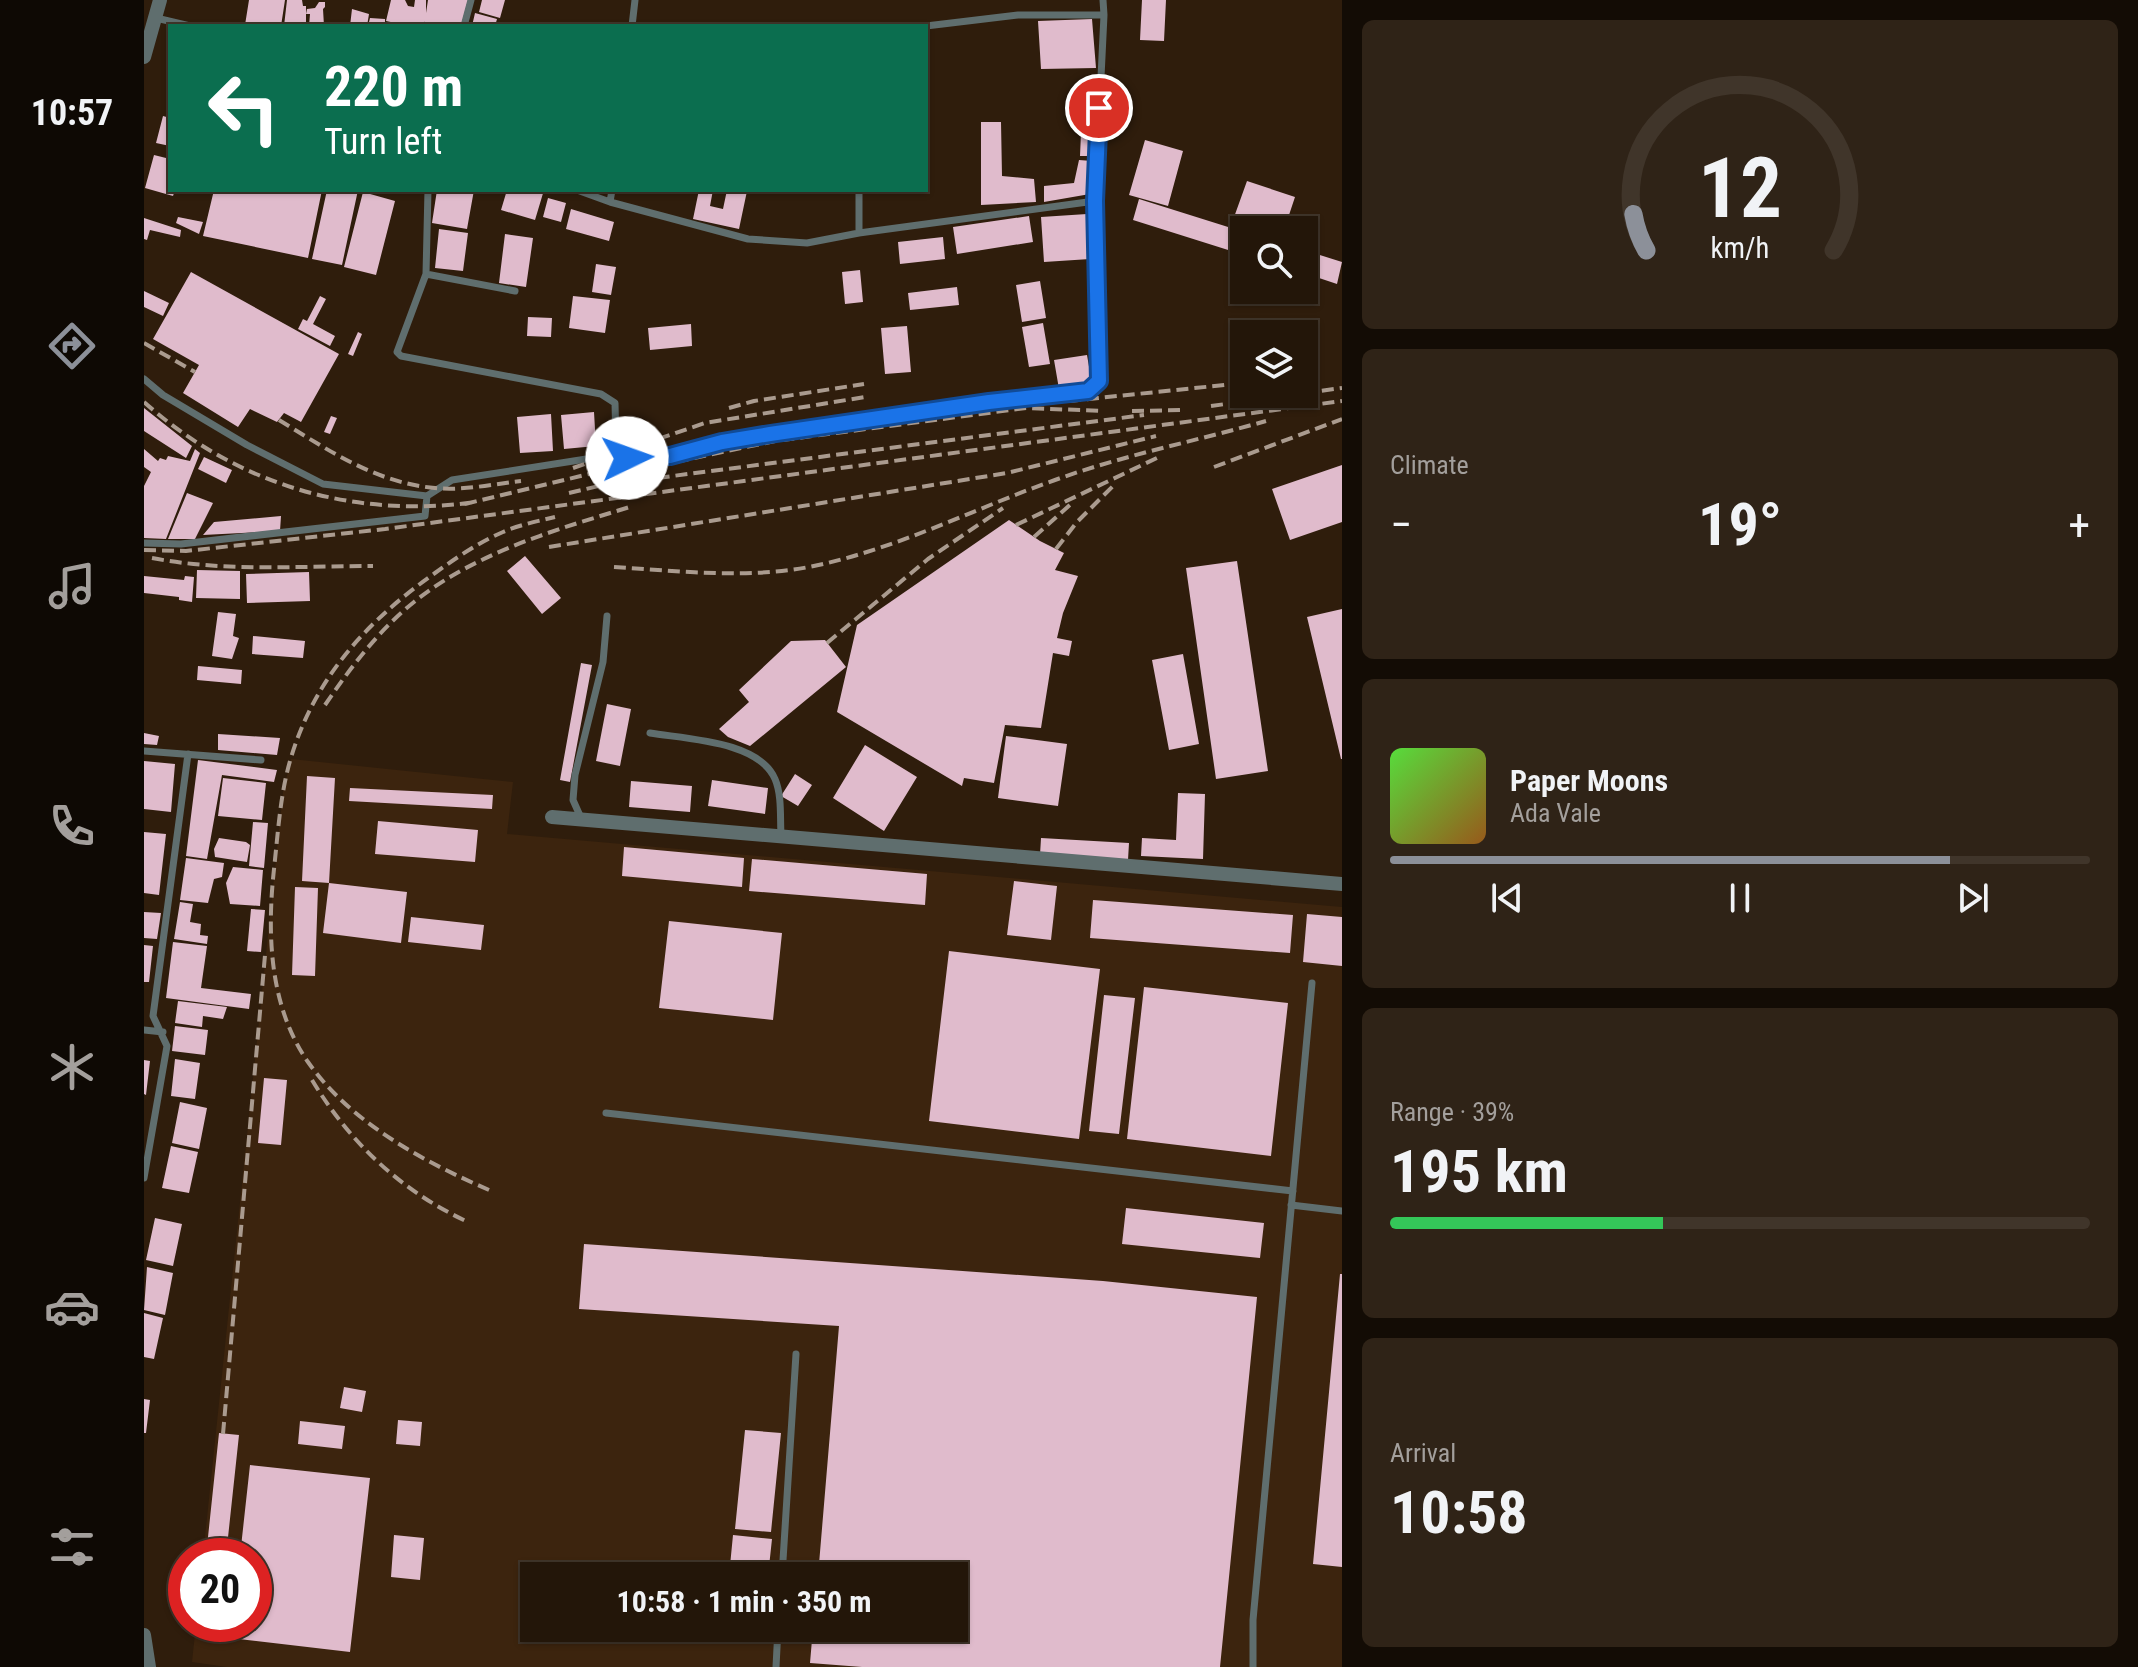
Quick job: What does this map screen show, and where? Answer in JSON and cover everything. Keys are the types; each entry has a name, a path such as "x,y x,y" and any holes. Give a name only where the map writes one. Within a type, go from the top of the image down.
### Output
{"street":[{"path":"144,57 160,0"},
{"path":"552,817 1342,884"},
{"path":"144,1635 149,1667"}],"lane":[{"path":"465,24 471,0"},
{"path":"632,24 635,0"},
{"path":"428,192 426,274 397,352 401,356 435,365 601,394 615,403 616,443 627,458 670,456 722,442 989,402 1088,391 1099,381 1095,201 1103,0"},
{"path":"928,26 1018,15 1104,15"},
{"path":"154,18 181,24"},
{"path":"582,192 748,239 807,243 1095,201"},
{"path":"610,202 612,192"},
{"path":"859,192 859,233"},
{"path":"426,274 515,291"},
{"path":"144,379 163,395 247,445 323,484 427,496 452,480 599,457 616,443"},
{"path":"144,543 181,544 425,516 427,496"},
{"path":"582,820 573,800 575,775 603,662 607,616"},
{"path":"650,733 750,753 767,763 777,782 781,838"},
{"path":"144,751 261,760"},
{"path":"144,1178 167,1046 153,1016 188,754"},
{"path":"1253,1667 1253,1620 1312,983"},
{"path":"144,1030 163,1032"},
{"path":"606,1113 1293,1191"},
{"path":"1291,1205 1342,1211"},
{"path":"783,1562 796,1354"},
{"path":"776,1667 777,1642"}],"shaded area":[{"path":"291,759 513,782 507,834 1342,907 1342,1667 227,1667 192,1662 194,1642 272,1642 272,1538 205,1538 283,792"}],"building":[{"path":"249,0 285,0 281,24 245,24"},
{"path":"287,0 302,0 303,6 306,6 306,24 284,24"},
{"path":"391,0 405,0 408,6 414,7 415,0 426,0 426,13 428,0 468,0 462,24 425,24 424,21 424,24 400,24 386,21"},
{"path":"482,0 505,0 500,18 479,12"},
{"path":"1142,0 1166,0 1164,41 1140,40"},
{"path":"319,2 325,2 324,24 309,24 307,9 315,8"},
{"path":"352,9 369,14 367,24 350,24"},
{"path":"475,13 497,19 496,24 472,24"},
{"path":"370,18 385,19 385,24 368,24"},
{"path":"1092,19 1096,68 1041,69 1038,21"},
{"path":"1070,105 1091,106 1090,122 1069,122"},
{"path":"163,116 168,117 168,146 156,143"},
{"path":"981,122 1001,122 1002,176 1034,179 1036,202 981,205"},
{"path":"1081,133 1092,134 1091,156 1080,156"},
{"path":"1145,140 1183,151 1168,206 1129,195"},
{"path":"154,155 168,158 168,192 174,192 173,196 145,188"},
{"path":"1079,160 1092,161 1090,194 1044,202 1044,186 1074,183"},
{"path":"1247,181 1295,197 1289,216 1234,216"},
{"path":"214,192 322,192 308,258 203,236"},
{"path":"327,192 358,192 342,265 312,259"},
{"path":"363,192 395,201 376,275 344,267"},
{"path":"437,192 474,192 467,229 432,223"},
{"path":"506,192 543,192 535,220 501,210"},
{"path":"699,192 713,192 710,206 723,209 727,192 747,192 739,229 693,219"},
{"path":"548,198 566,203 561,222 543,217"},
{"path":"1139,199 1230,228 1230,251 1133,220"},
{"path":"571,209 614,222 609,241 566,229"},
{"path":"1087,214 1090,259 1044,262 1041,217"},
{"path":"1029,216 1033,242 957,254 953,227"},
{"path":"178,217 203,222 199,234 176,223"},
{"path":"144,218 181,230 180,237 150,230 147,240 144,239"},
{"path":"439,229 468,233 463,271 435,268"},
{"path":"505,234 533,238 526,287 499,283"},
{"path":"943,237 945,259 900,264 898,242"},
{"path":"1318,254 1342,262 1337,284 1318,278"},
{"path":"596,264 616,267 611,295 592,292"},
{"path":"860,270 863,302 845,304 842,272"},
{"path":"191,272 339,354 301,422 284,413 277,422 250,409 238,427 183,393 199,365 153,339"},
{"path":"1040,281 1046,318 1022,322 1016,285"},
{"path":"957,287 959,305 910,310 908,293"},
{"path":"144,291 169,303 163,316 144,307"},
{"path":"320,296 326,299 313,324 335,336 330,346 298,329 303,319 307,321"},
{"path":"573,296 610,300 605,333 569,328"},
{"path":"528,317 552,318 551,337 527,336"},
{"path":"1043,323 1050,364 1029,367 1022,327"},
{"path":"691,324 692,346 650,350 648,328"},
{"path":"907,326 911,372 885,374 881,328"},
{"path":"358,332 362,334 353,356 348,354"},
{"path":"1087,355 1092,384 1059,389 1054,360"},
{"path":"144,408 192,446 186,458 144,431"},
{"path":"594,412 596,446 564,449 561,415"},
{"path":"551,414 553,451 520,453 517,417"},
{"path":"331,416 337,418 330,434 324,432"},
{"path":"144,449 158,461 160,458 166,460 168,456 190,461 195,449 200,453 166,539 144,538 144,486 151,472 144,467"},
{"path":"204,457 232,470 226,483 198,469"},
{"path":"1342,465 1342,522 1290,540 1272,489"},
{"path":"187,493 213,503 195,539 168,539"},
{"path":"281,516 280,531 203,535 214,522"},
{"path":"1009,520 1064,553 1055,570 1078,576 1057,638 1072,641 1069,656 1053,653 1041,728 1005,725 994,783 964,778 962,786 837,712 857,625"},
{"path":"525,556 561,598 542,614 507,571"},
{"path":"1237,561 1268,771 1216,779 1186,568"},
{"path":"197,570 240,571 240,599 196,598"},
{"path":"309,572 310,601 247,603 246,574"},
{"path":"144,576 184,580 185,576 194,577 192,602 179,600 179,597 144,593"},
{"path":"1342,609 1342,759 1341,759 1307,617"},
{"path":"218,612 236,614 233,636 239,638 232,659 212,656"},
{"path":"253,636 305,641 303,658 252,654"},
{"path":"825,640 846,667 750,746 728,737 719,729 749,702 739,690 791,641"},
{"path":"1183,654 1199,744 1169,750 1152,660"},
{"path":"581,663 592,665 570,782 560,780"},
{"path":"198,666 242,670 241,684 197,680"},
{"path":"607,704 631,709 620,766 596,761"},
{"path":"144,733 159,736 157,745 144,744"},
{"path":"218,734 280,738 277,755 218,750"},
{"path":"1006,736 1067,744 1058,806 998,798"},
{"path":"865,745 917,777 884,831 833,798"},
{"path":"198,760 277,770 274,782 222,775 207,859 186,856"},
{"path":"144,761 175,764 171,812 144,809"},
{"path":"795,774 812,785 798,806 781,796"},
{"path":"307,776 335,778 329,883 302,881"},
{"path":"223,778 266,783 262,820 218,816"},
{"path":"712,780 768,788 765,814 708,806"},
{"path":"631,781 692,786 690,812 629,807"},
{"path":"350,788 493,795 492,809 349,801"},
{"path":"1178,793 1205,794 1203,859 1141,856 1142,838 1176,840"},
{"path":"378,821 478,830 475,862 375,854"},
{"path":"253,822 268,823 264,868 249,866"},
{"path":"144,832 166,834 159,895 144,893"},
{"path":"219,838 250,845 247,862 215,857 214,849"},
{"path":"1041,838 1129,843 1128,860 1040,855"},
{"path":"624,847 744,858 742,887 622,876"},
{"path":"186,858 224,863 222,877 214,879 208,903 180,900"},
{"path":"752,859 927,874 925,905 749,891"},
{"path":"233,867 263,870 260,906 230,904 226,883"},
{"path":"1014,881 1057,886 1051,940 1007,935"},
{"path":"329,883 407,892 401,943 323,933"},
{"path":"295,887 318,888 315,976 292,975"},
{"path":"1093,900 1293,915 1290,953 1090,938"},
{"path":"180,902 193,904 190,922 201,924 200,935 208,936 207,944 174,939"},
{"path":"251,909 265,910 261,952 247,951"},
{"path":"144,912 161,913 157,939 144,938"},
{"path":"1307,914 1342,917 1342,966 1303,962"},
{"path":"411,917 484,925 481,950 408,942"},
{"path":"669,921 782,933 773,1020 659,1008"},
{"path":"173,942 207,946 201,988 251,994 249,1009 166,998"},
{"path":"144,945 153,946 149,982 144,982"},
{"path":"949,951 1100,969 1079,1139 929,1121"},
{"path":"1144,987 1288,1003 1271,1156 1127,1139"},
{"path":"1104,995 1135,998 1119,1134 1089,1131"},
{"path":"178,1001 227,1007 223,1019 203,1016 202,1027 175,1023"},
{"path":"175,1026 208,1030 205,1055 172,1051"},
{"path":"175,1059 200,1063 195,1099 171,1096"},
{"path":"144,1060 150,1061 146,1095 144,1094"},
{"path":"264,1078 287,1080 281,1145 258,1143"},
{"path":"180,1102 207,1108 199,1149 172,1143"},
{"path":"171,1146 198,1152 189,1193 162,1188"},
{"path":"1126,1208 1264,1223 1260,1258 1122,1244"},
{"path":"155,1218 182,1224 173,1266 146,1260"},
{"path":"584,1244 1103,1281 1257,1297 1220,1667 862,1667 810,1663 812,1642 968,1642 968,1562 819,1562 839,1326 579,1309"},
{"path":"147,1267 173,1273 165,1315 144,1310"},
{"path":"1342,1274 1342,1567 1313,1564"},
{"path":"144,1313 163,1318 154,1359 144,1357"},
{"path":"344,1387 366,1391 362,1412 340,1408"},
{"path":"144,1399 150,1400 146,1433 144,1433"},
{"path":"398,1420 422,1422 420,1446 396,1444"},
{"path":"300,1421 345,1426 342,1449 298,1444"},
{"path":"745,1430 781,1433 771,1532 735,1529"},
{"path":"219,1433 239,1435 228,1538 208,1538"},
{"path":"250,1465 370,1478 350,1652 264,1642 272,1642 272,1538 242,1538"},
{"path":"394,1535 424,1538 420,1580 391,1577"},
{"path":"733,1535 772,1539 770,1562 730,1562"}],"railway":[{"path":"144,343 195,372"},
{"path":"729,408 754,401 864,384"},
{"path":"1069,401 1230,384"},
{"path":"1318,391 1342,388"},
{"path":"573,468 705,423 865,397"},
{"path":"144,550 186,551 385,529 1342,401"},
{"path":"144,402 180,431 218,455 257,475 299,490 341,500 385,505 430,506 476,502"},
{"path":"1211,406 1230,403"},
{"path":"465,504 593,473 656,466 775,441 1026,408 1104,411"},
{"path":"1132,411 1182,410"},
{"path":"569,493 603,485 1144,415"},
{"path":"1214,467 1342,419"},
{"path":"279,420 353,463 413,485 456,489 521,481"},
{"path":"614,567 761,573 841,560 903,540 1081,471 1266,421"},
{"path":"549,547 1007,473 1156,436"},
{"path":"1016,525 1159,457"},
{"path":"1056,549 1077,522 1116,483"},
{"path":"1034,537 1071,504"},
{"path":"325,705 377,637 438,584 519,544 633,506"},
{"path":"827,643 928,559 1003,508"},
{"path":"489,1190 389,1138 345,1103 308,1062 295,1040 278,993 271,943 274,869 287,774 300,731 313,703 346,654 410,591 459,556 503,532 555,517"},
{"path":"152,558 234,567 373,566"},
{"path":"223,1434 265,955"},
{"path":"312,1080 343,1124 379,1163 421,1196 468,1222"}],"route":[{"path":"627,458 670,456 722,442 1094,388 1099,381 1095,201 1099,108"}]}
